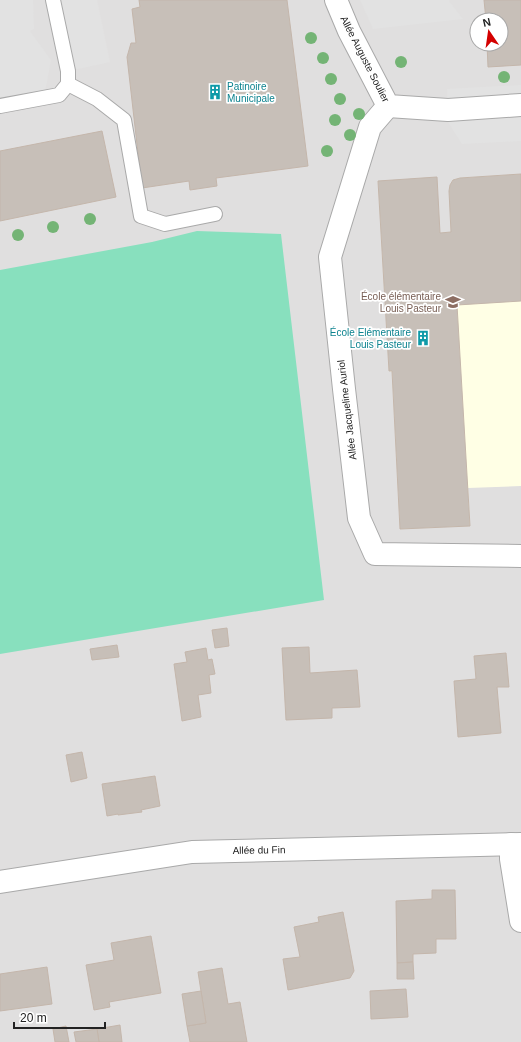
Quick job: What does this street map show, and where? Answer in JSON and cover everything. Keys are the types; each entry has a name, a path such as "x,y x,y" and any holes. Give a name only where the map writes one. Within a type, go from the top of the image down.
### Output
{"street":[{"name":"Allée Auguste Soulier","path":"336,0 349,31 388,106 448,110 521,105"},
{"name":"Allée Jacqueline Auriol","path":"388,106 370,127 330,257 359,518 375,554 521,556"},
{"name":"Allée du Fin","path":"0,882 192,852 516,844"},
{"path":"516,844 511,859 521,921"}],"lane":[{"path":"0,106 59,95 68,84 68,71 54,0"},
{"path":"68,84 97,99 124,120 141,216 165,224 215,214"}],"shaded area":[{"path":"0,0 521,0 521,1042 0,1042"},
{"path":"0,0 33,0 34,29 30,31 51,60 44,98 0,106"},
{"path":"53,0 97,0 110,62 68,71"},
{"path":"360,0 450,0 449,1 463,19 373,29"},
{"path":"521,85 521,141 462,144 448,122 447,89"},
{"name":"École élémentaire Louis Pasteur","path":"521,174 521,486 468,488 470,526 400,529 392,372 389,371 378,181 440,233 451,232 449,191 453,180 460,178"}],"green space":[{"path":"197,231 281,234 324,600 0,654 0,270 152,242"}],"building":[{"name":"Patinoire Municipale","path":"139,0 287,0 308,166 216,178 217,186 190,190 189,181 142,188 127,57 131,43 136,43 132,9 140,7"},
{"path":"484,0 521,0 521,65 488,67 487,52 509,52 509,12 485,12"},
{"path":"102,131 116,197 0,221 0,151"},
{"name":"École élémentaire Louis Pasteur","path":"521,174 521,301 457,305 470,526 400,529 392,371 389,371 378,181 437,177 440,233 451,232 449,191 453,180 460,178"},
{"path":"227,628 229,646 215,648 212,630"},
{"path":"117,645 119,657 92,660 90,649"},
{"path":"309,647 310,673 357,670 360,707 332,708 332,718 286,720 282,648"},
{"path":"206,648 208,660 212,659 215,674 209,675 211,693 198,695 201,717 182,721 174,664 187,662 185,652"},
{"path":"506,653 509,687 497,687 501,733 458,737 454,681 476,679 474,656"},
{"path":"82,752 87,778 71,782 66,755"},
{"path":"155,776 160,806 141,810 142,812 107,816 102,784"},
{"path":"432,890 455,890 456,939 436,939 436,953 413,954 413,962 397,963 396,901 432,899"},
{"path":"343,912 354,971 350,978 288,990 283,959 300,957 294,927 319,922 318,917"},
{"path":"151,936 161,993 109,1002 110,1007 94,1010 86,965 114,960 111,943"},
{"path":"413,962 414,979 397,979 397,963"},
{"path":"47,967 52,1004 0,1011 0,974"},
{"path":"222,968 228,1004 240,1002 247,1042 190,1042 187,1026 206,1023 198,972"},
{"path":"406,989 408,1017 371,1019 370,991"},
{"path":"201,991 206,1023 187,1026 182,994"},
{"path":"120,1025 122,1042 99,1042 97,1029"},
{"path":"66,1026 69,1042 55,1042 53,1029"},
{"path":"97,1029 99,1042 76,1042 74,1032"}],"place":[{"name":"Patinoire Municipale","path":"215,92"},
{"name":"École élémentaire Louis Pasteur","path":"453,302"},
{"name":"École Elémentaire Louis Pasteur","path":"423,338"}]}
